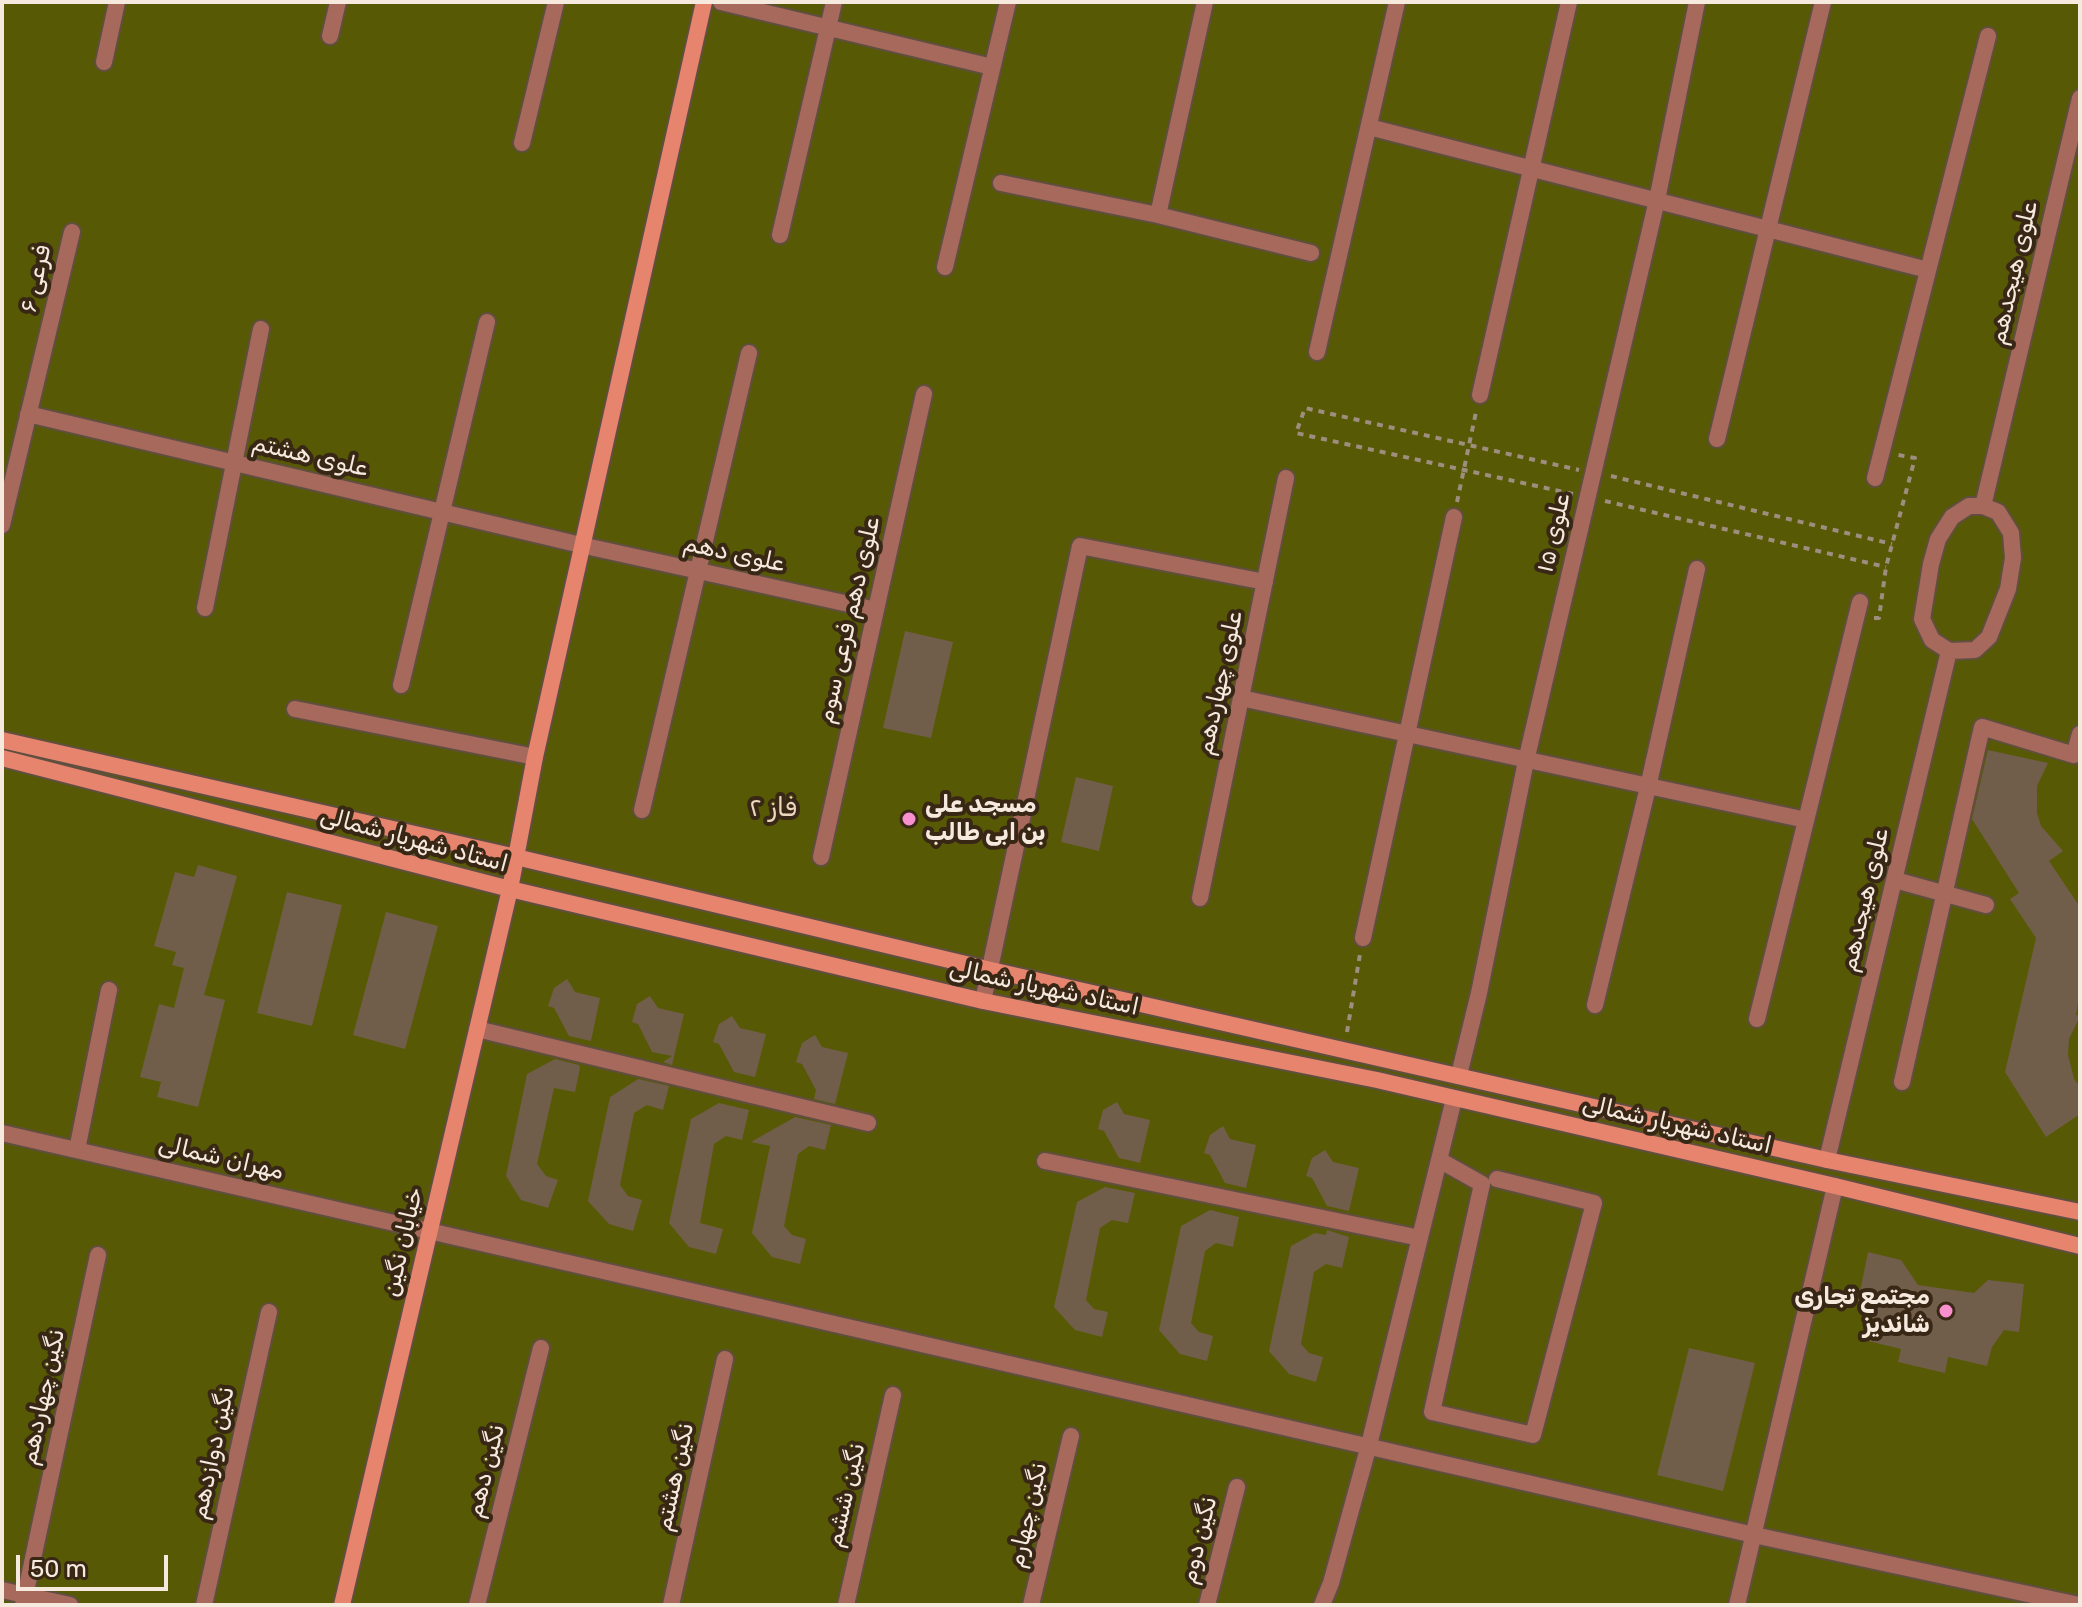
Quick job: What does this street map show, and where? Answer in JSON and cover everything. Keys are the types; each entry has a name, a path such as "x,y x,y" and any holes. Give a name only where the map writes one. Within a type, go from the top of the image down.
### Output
{"street":[{"path":"104,62 117,2"},
{"path":"330,36 338,2"},
{"path":"522,143 556,2"},
{"name":"خیابان نگین","path":"342,1605 510,889 581,545 704,2"},
{"path":"721,2 992,67"},
{"path":"780,235 834,2"},
{"path":"945,267 1008,2"},
{"path":"1158,215 1205,2"},
{"path":"1317,352 1397,2"},
{"path":"1480,395 1569,2"},
{"name":"علوی ۱۵","path":"1459,1075 1479,993 1526,761 1657,200 1697,2"},
{"path":"1717,439 1823,2"},
{"path":"1875,478 1988,36"},
{"name":"علوی هیجدهم","path":"1983,506 2080,98"},
{"path":"1369,127 1928,270"},
{"path":"1001,183 1158,215 1311,253"},
{"name":"فرعی ۶","path":"2,525 72,232"},
{"path":"401,685 487,322"},
{"path":"205,608 261,329"},
{"path":"642,810 749,353"},
{"name":"علوی دهم فرعی سوم","path":"821,857 924,394"},
{"name":"علوی هشتم","path":"28,414 581,545"},
{"name":"علوی چهاردهم","path":"1200,898 1286,478"},
{"path":"1969,506 1983,506 1998,512 2011,533 2013,558 2008,589 1989,637 1975,650 1949,651 1932,640 1922,619 1931,564 1938,539 1952,517 1969,506"},
{"path":"1363,938 1454,517"},
{"name":"علوی دهم","path":"581,545 876,610"},
{"path":"983,1001 1080,546 1265,582"},
{"path":"1595,1005 1697,569"},
{"path":"1757,1019 1858,608"},
{"name":"علوی هیجدهم","path":"1827,1160 1949,651"},
{"path":"1241,698 1806,820"},
{"path":"295,709 535,757"},
{"path":"1902,1082 1982,727 2074,755 2080,734"},
{"name":"استاد شهریار شمالی","path":"2,740 1827,1160 2080,1212"},
{"name":"استاد شهریار شمالی","path":"2,758 510,889 983,1001 1377,1080 2080,1246"},
{"path":"1895,880 1986,905"},
{"path":"77,1150 109,990"},
{"path":"477,1029 868,1123"},
{"path":"1322,1605 1331,1583 1369,1445 1441,1161 1459,1075"},
{"name":"مهران شمالی","path":"2,1133 1754,1535 2079,1605"},
{"path":"1045,1161 1420,1238"},
{"path":"1441,1161 1482,1184 1432,1412 1533,1435 1594,1203 1497,1179"},
{"path":"1737,1605 1835,1186"},
{"name":"نگین چهاردهم","path":"24,1600 98,1255"},
{"name":"نگین دوازدهم","path":"204,1605 269,1312"},
{"name":"نگین دهم","path":"477,1605 541,1348"},
{"name":"نگین هشتم","path":"671,1605 725,1359"},
{"name":"نگین ششم","path":"846,1605 893,1395"},
{"name":"نگین چهارم","path":"1031,1605 1071,1436"},
{"name":"نگین دوم","path":"1207,1605 1237,1487"},
{"path":"2,1590 24,1600 70,1605"}],"path":[{"path":"1454,517 1480,395"},
{"path":"1858,608 1879,618 1886,567 1915,458 1882,452"},
{"path":"1344,1050 1363,938"}],"shaded area":[{"path":"2,2 2080,2 2080,1605 2,1605"}],"building":[{"path":"905,631 953,642 931,738 883,728"},
{"path":"1988,750 2048,763 2037,786 2037,813 2041,826 2063,851 2049,861 2080,907 2080,990 2076,1015 2080,1016 2069,1039 2068,1055 2074,1079 2080,1087 2080,1114 2046,1137 2005,1072 2036,938 2010,899 2019,893 1972,819"},
{"path":"1076,777 1113,786 1099,851 1061,842"},
{"path":"198,865 237,876 204,995 225,1000 198,1107 157,1097 161,1082 140,1077 159,1004 174,1008 184,968 172,965 176,952 154,946 175,872 194,877"},
{"path":"287,892 342,905 312,1026 257,1013"},
{"path":"386,912 438,926 405,1049 353,1035"},
{"path":"567,979 575,992 600,998 591,1041 569,1036 554,1008 548,1006 554,988"},
{"path":"650,996 658,1008 684,1014 672,1065 663,1062 672,1056 652,1052 638,1024 632,1022 637,1004"},
{"path":"732,1016 740,1028 766,1034 755,1077 734,1072 719,1044 713,1042 719,1024"},
{"path":"815,1035 822,1047 848,1053 835,1104 814,1099 816,1090 802,1064 796,1062 802,1043"},
{"path":"555,1059 579,1065 580,1068 575,1092 554,1088 537,1164 546,1176 558,1180 548,1208 521,1200 506,1176 527,1074"},
{"path":"638,1079 669,1086 663,1110 647,1105 634,1113 620,1185 628,1196 642,1200 633,1231 609,1224 588,1201 610,1097"},
{"path":"1117,1102 1124,1114 1150,1120 1140,1163 1119,1158 1104,1131 1098,1129 1103,1110"},
{"path":"719,1103 749,1110 742,1140 726,1136 714,1144 700,1223 723,1229 716,1254 689,1247 669,1223 691,1119"},
{"path":"795,1117 831,1125 825,1150 809,1146 798,1154 784,1226 792,1235 806,1239 800,1264 772,1257 752,1233 770,1146 751,1142"},
{"path":"1223,1126 1230,1139 1256,1145 1246,1188 1225,1183 1210,1155 1204,1153 1210,1135"},
{"path":"1325,1150 1333,1162 1359,1168 1349,1211 1327,1206 1312,1178 1306,1176 1312,1158"},
{"path":"1105,1187 1135,1193 1128,1223 1112,1220 1100,1228 1086,1300 1094,1309 1108,1312 1102,1337 1075,1330 1054,1307 1077,1202"},
{"path":"1210,1210 1239,1217 1233,1247 1216,1243 1205,1251 1191,1323 1199,1332 1213,1336 1207,1361 1180,1354 1159,1330 1181,1226"},
{"path":"1327,1230 1349,1237 1342,1268 1326,1264 1314,1272 1301,1344 1309,1353 1323,1357 1316,1382 1289,1374 1269,1351 1291,1246 1315,1233 1326,1235"},
{"name":"مجتمع تجاری شاندیز","path":"1868,1252 1901,1260 1918,1285 1974,1293 1988,1280 2024,1284 2019,1332 2004,1330 1992,1347 1987,1366 1948,1357 1945,1373 1898,1362 1901,1349 1868,1341 1873,1320 1867,1303 1858,1301"},
{"path":"1689,1348 1755,1363 1723,1491 1657,1475"}],"place":[{"name":"مسجد علی بن ابی طالب","path":"909,819"},
{"name":"مجتمع تجاری شاندیز","path":"1946,1311"}],"district":[{"name":"فاز ۲","path":"773,808"}]}
